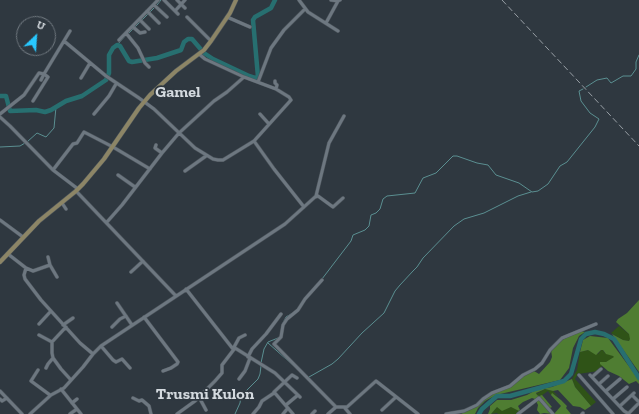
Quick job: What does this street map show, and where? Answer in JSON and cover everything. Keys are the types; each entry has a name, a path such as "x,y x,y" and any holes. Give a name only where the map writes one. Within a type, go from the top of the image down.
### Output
{"street":[{"path":"119,40 141,21 155,6 158,0"},
{"path":"164,0 177,13 181,4 185,0"},
{"path":"176,0 185,8"},
{"path":"0,262 39,221 62,204 98,167 144,101 161,84 201,52 211,41 236,0"},
{"path":"299,0 305,10 338,31"},
{"path":"326,23 339,1 331,0"},
{"path":"155,6 167,17"},
{"path":"258,82 270,48 284,30 305,10"},
{"path":"148,12 159,23"},
{"path":"187,17 211,41"},
{"path":"227,17 250,27"},
{"path":"141,21 149,29"},
{"path":"134,28 140,33 145,32"},
{"path":"41,80 70,31"},
{"path":"127,34 138,48 149,67"},
{"path":"64,41 116,84 144,101 195,148 213,159 223,160 254,141 291,100 289,97 276,89 244,77 205,59 201,52"},
{"path":"82,78 90,63"},
{"path":"1,113 26,93 39,73 44,74 48,78 33,101"},
{"path":"107,222 179,133 214,101 228,92 244,77"},
{"path":"276,81 276,89"},
{"path":"94,114 109,96 116,84"},
{"path":"260,114 269,124"},
{"path":"30,414 50,395 61,390 101,346 285,224 316,196 329,143 344,116"},
{"path":"0,117 53,170 77,190 176,296"},
{"path":"53,170 73,144 77,143 84,132 137,158 150,168"},
{"path":"254,141 304,207"},
{"path":"156,146 155,148 162,153"},
{"path":"185,171 206,156"},
{"path":"118,175 135,187"},
{"path":"316,196 333,208 343,198"},
{"path":"62,204 66,209"},
{"path":"0,220 23,237"},
{"path":"8,254 26,268 33,271 50,265"},
{"path":"48,257 50,265 57,277"},
{"path":"132,272 143,261"},
{"path":"26,268 24,275 25,279 41,300 80,343 93,354"},
{"path":"322,280 305,299 298,310 286,320 281,337 274,344 336,407 344,408 350,414"},
{"path":"186,289 233,349 236,349 276,373 299,396 287,406 282,414"},
{"path":"117,303 132,325"},
{"path":"39,324 51,311"},
{"path":"239,379 245,371 252,349 266,334 281,314"},
{"path":"112,327 120,319 126,316"},
{"path":"144,317 178,362 171,368 163,371"},
{"path":"71,380 61,370 53,358 52,342 73,318"},
{"path":"446,414 462,411 477,405 487,395 510,386 523,375 535,369 550,350 565,337 596,324"},
{"path":"39,335 52,342"},
{"path":"177,414 199,397 222,373 222,364 239,338 245,335"},
{"path":"101,346 113,360 116,362 122,359 130,368"},
{"path":"46,368 53,358"},
{"path":"601,369 591,376 620,406 623,413 629,414 639,402 633,394 620,406"},
{"path":"38,370 31,381 50,395"},
{"path":"253,414 262,401 274,393 284,381 292,375 297,378"},
{"path":"579,375 613,414"},
{"path":"599,384 608,376"},
{"path":"606,391 620,379"},
{"path":"344,408 376,381 418,414"},
{"path":"613,399 627,386"},
{"path":"61,390 81,414"},
{"path":"1,393 22,414"},
{"path":"274,393 293,414"},
{"path":"199,397 206,410"},
{"path":"382,410 396,397"},
{"path":"0,399 2,401 7,398"},
{"path":"133,398 139,401 142,400 149,406 151,414"},
{"path":"518,414 539,398 553,414"},
{"path":"72,402 77,399"},
{"path":"328,414 336,407"},
{"path":"70,414 77,409"},
{"path":"312,414 316,411"}],"green space":[{"path":"639,300 639,372 612,334 623,340 629,341 629,334 616,322"},
{"path":"619,326 631,337 629,341 623,340 611,333"},
{"path":"581,331 585,332 579,336 573,348 569,368 560,380 496,395 485,401 478,408 475,414 461,414 490,395 510,387 523,376 534,371 539,374 550,362 552,357 551,350 562,340"},
{"path":"590,336 608,338 639,380 639,384 636,381 629,384 619,376 608,371 600,364 600,362 606,362 614,357 606,354 603,350 596,355 588,350 580,352 583,340"},
{"path":"602,349 605,353 614,356 614,359 603,362 598,371 578,374 575,379 596,402 591,406 575,387 572,379 577,370 580,352 588,350 598,354"},
{"path":"572,379 575,387 591,406 585,410 580,407 573,406 558,390 553,391 545,389 536,393 539,396 542,395 552,407 550,408 539,397 523,402 518,406 519,411 511,407 502,411 497,407 491,414 488,414 490,406 497,400 511,400 527,395 536,390 552,387"},
{"path":"545,389 553,391 559,397 554,394 551,395 548,391 541,396 536,394"},
{"path":"552,393 567,406 566,408 571,414 554,414 561,406 551,395"},
{"path":"538,399 552,414 540,414 537,410 538,405 536,401"},
{"path":"497,407 501,409 512,407 519,411 516,414 491,414"}],"waterway":[{"path":"157,5 161,0"},
{"path":"0,96 6,96 10,111 36,110 45,112 66,101 82,96 106,80 109,73 109,55 113,48 117,45 120,46 129,61 132,62 157,58 181,50 184,42 188,39 192,39 204,53 213,59 249,76 255,78 258,77 253,20 255,17 271,8 275,0"},
{"path":"150,12 155,7"},
{"path":"129,33 148,14"},
{"path":"117,45 126,35"},
{"path":"586,87 597,80 607,78 611,83 623,76 631,76 636,69 636,62 639,55"},
{"path":"322,279 351,241 353,235 365,230 369,226 371,215 380,209 383,199 387,196 415,193 423,178 436,173 453,156 488,165 496,175 519,183 532,192 538,191 548,184 560,166 567,162 595,127 599,119 590,113 581,101 579,91 583,89"},
{"path":"27,142 37,133 46,137 54,128 56,107"},
{"path":"0,147 20,146 25,143"},
{"path":"309,377 338,359 362,333 384,313 395,291 417,267 423,258 454,226 464,219 484,213 518,196 531,192"},
{"path":"283,323 286,317 291,314"},
{"path":"479,414 482,409 497,396 510,396 564,381 571,374 581,339 586,334 595,332 604,334 614,339 639,378"},
{"path":"261,363 264,349 268,342 278,338"},
{"path":"268,343 294,366"},
{"path":"235,414 240,403 241,396 258,379 261,366"}],"railway":[{"path":"502,0 639,146"}],"district":[{"name":"Gamel","path":"178,92"},
{"name":"Trusmi Kulon","path":"205,394"}]}
